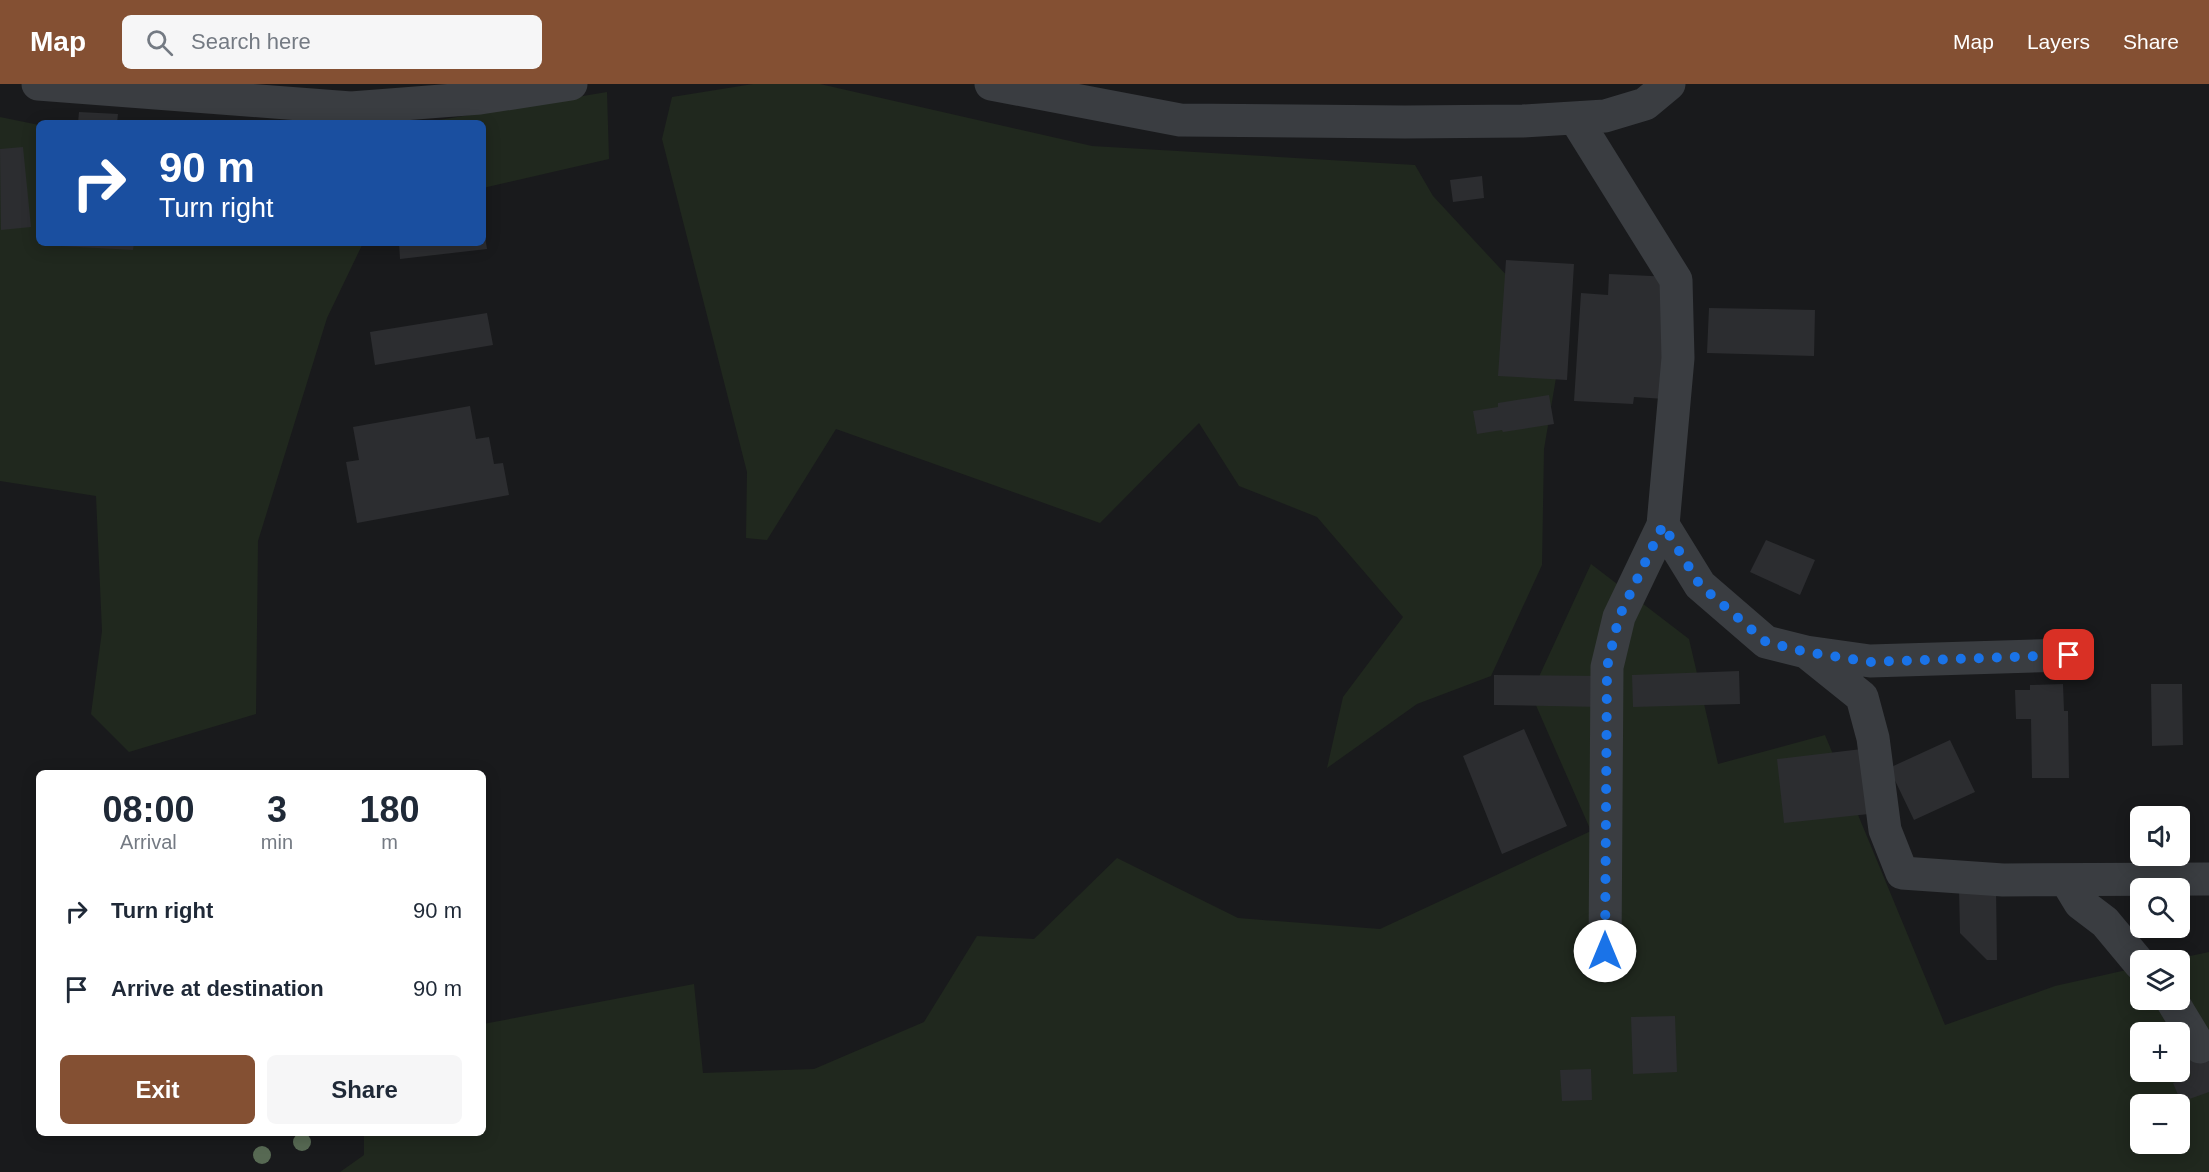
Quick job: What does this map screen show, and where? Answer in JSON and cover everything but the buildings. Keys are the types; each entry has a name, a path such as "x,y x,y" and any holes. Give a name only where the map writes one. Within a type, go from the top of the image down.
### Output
{"street":[{"path":"38,84 206,90 351,108 480,98 571,84"},
{"path":"991,84 1180,120 1425,122 1522,121 1605,116 1644,104 1670,84"},
{"path":"1575,118 1676,280 1678,358 1663,525 1619,617 1607,667 1605,951"},
{"path":"1663,525 1700,585 1766,642 1806,652 1870,662 2069,655"},
{"path":"1806,652 1862,697 1873,738 1885,830 1902,873 2003,880 2209,879"},
{"path":"2066,880 2080,903 2105,922 2130,952"},
{"path":"2179,1010 2202,1041"}],"green space":[{"path":"753,84 820,84 1092,146 1415,165 1433,196 1523,293 1557,372 1544,449 1542,565 1491,676 1417,704 1327,768 1343,697 1403,617 1317,517 1239,486 1199,423 1100,523 836,429 767,540 746,538 747,472 662,139 672,97"},
{"path":"607,92 609,159 486,187 486,120 439,120"},
{"path":"0,117 36,124 36,246 362,246 327,318 258,541 256,714 129,752 91,714 102,631 96,496 0,481"},
{"path":"1591,564 1689,639 1718,764 1825,735 1945,1025 2055,986 2130,969 2130,1010 2190,1010 2190,956 2209,952 2209,1172 340,1172 364,1155 364,1136 486,1136 486,1023 694,984 703,1073 814,1069 924,1022 977,936 1034,939 1117,858 1238,918 1380,929 1591,831 1531,694"}],"route":[{"path":"1605,951 1607,667 1619,617 1663,525 1700,585 1766,642 1806,652 1870,662 2069,655"}]}
